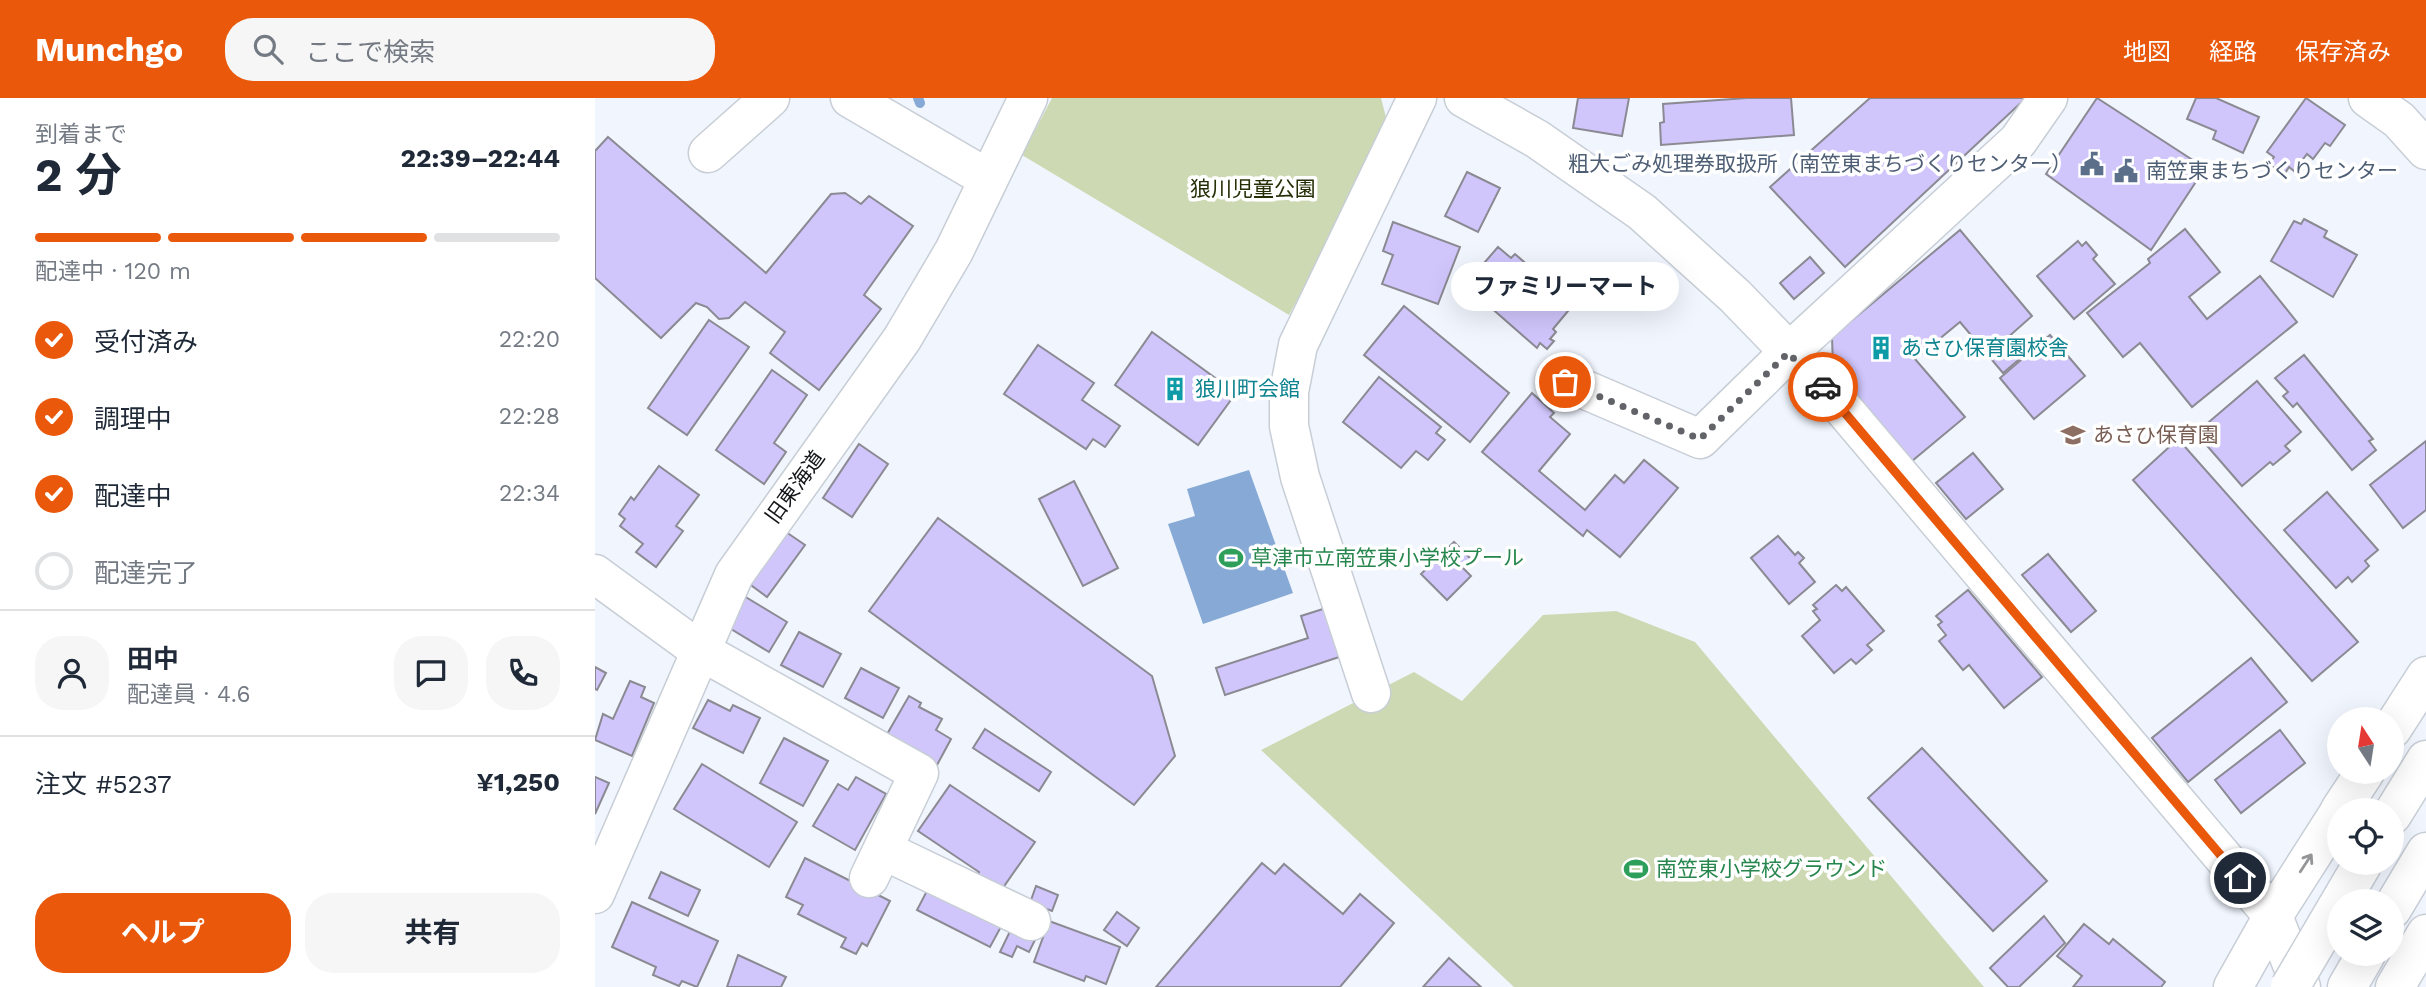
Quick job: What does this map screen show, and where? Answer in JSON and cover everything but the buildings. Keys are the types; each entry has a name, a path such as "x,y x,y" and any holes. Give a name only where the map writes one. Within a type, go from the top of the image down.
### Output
{"main road":[{"path":"708,153 769,98"},
{"path":"850,98 987,178"},
{"name":"旧東海道","path":"595,894 699,650 734,575 902,339 954,251 1028,98"},
{"path":"1371,693 1300,477 1289,426 1289,392 1298,345 1417,98"},
{"path":"1464,98 1537,139 1642,212 1735,296 1835,399 2273,916 2301,987"},
{"path":"1565,382 1700,439 1788,353 2018,141 2048,98"},
{"path":"2368,98 2399,120 2426,150"},
{"path":"595,574 699,650 919,774 876,864 1031,921"},
{"path":"2405,709 2426,676"},
{"path":"2403,798 2426,760"},
{"path":"2233,987 2273,916 2327,831"},
{"path":"2404,889 2426,852"},
{"path":"2290,987 2356,875"},
{"path":"2395,987 2426,934"},
{"path":"2347,987 2359,966"}],"green space":[{"name":"狼川児童公園","path":"1052,98 1381,98 1389,129 1289,315 1022,155"},
{"name":"南笠東小学校グラウンド","path":"1616,611 1695,642 1984,987 1514,987 1261,750 1414,672 1462,701 1543,615"}],"water":[{"name":"草津市立南笠東小学校プール","path":"1249,470 1293,593 1203,624 1168,524 1195,516 1187,489"}],"waterway":[{"path":"918,98 920,103"}],"way so far":[{"path":"1565,382 1700,439 1788,353 1823,387"}],"place":[{"name":"粗大ごみ処理券取扱所（南笠東まちづくりセンター）","path":"2092,164"},
{"name":"南笠東まちづくりセンター","path":"2126,171"},
{"name":"あさひ保育園校舎","path":"1881,348"},
{"name":"ファミリーマート","path":"1565,382"},
{"name":"狼川町会館","path":"1175,389"},
{"name":"あさひ保育園","path":"2073,435"},
{"name":"草津市立南笠東小学校プール","path":"1231,558"},
{"name":"南笠東小学校グラウンド","path":"1636,869"}],"route":[{"path":"1823,387 2240,878"}]}
